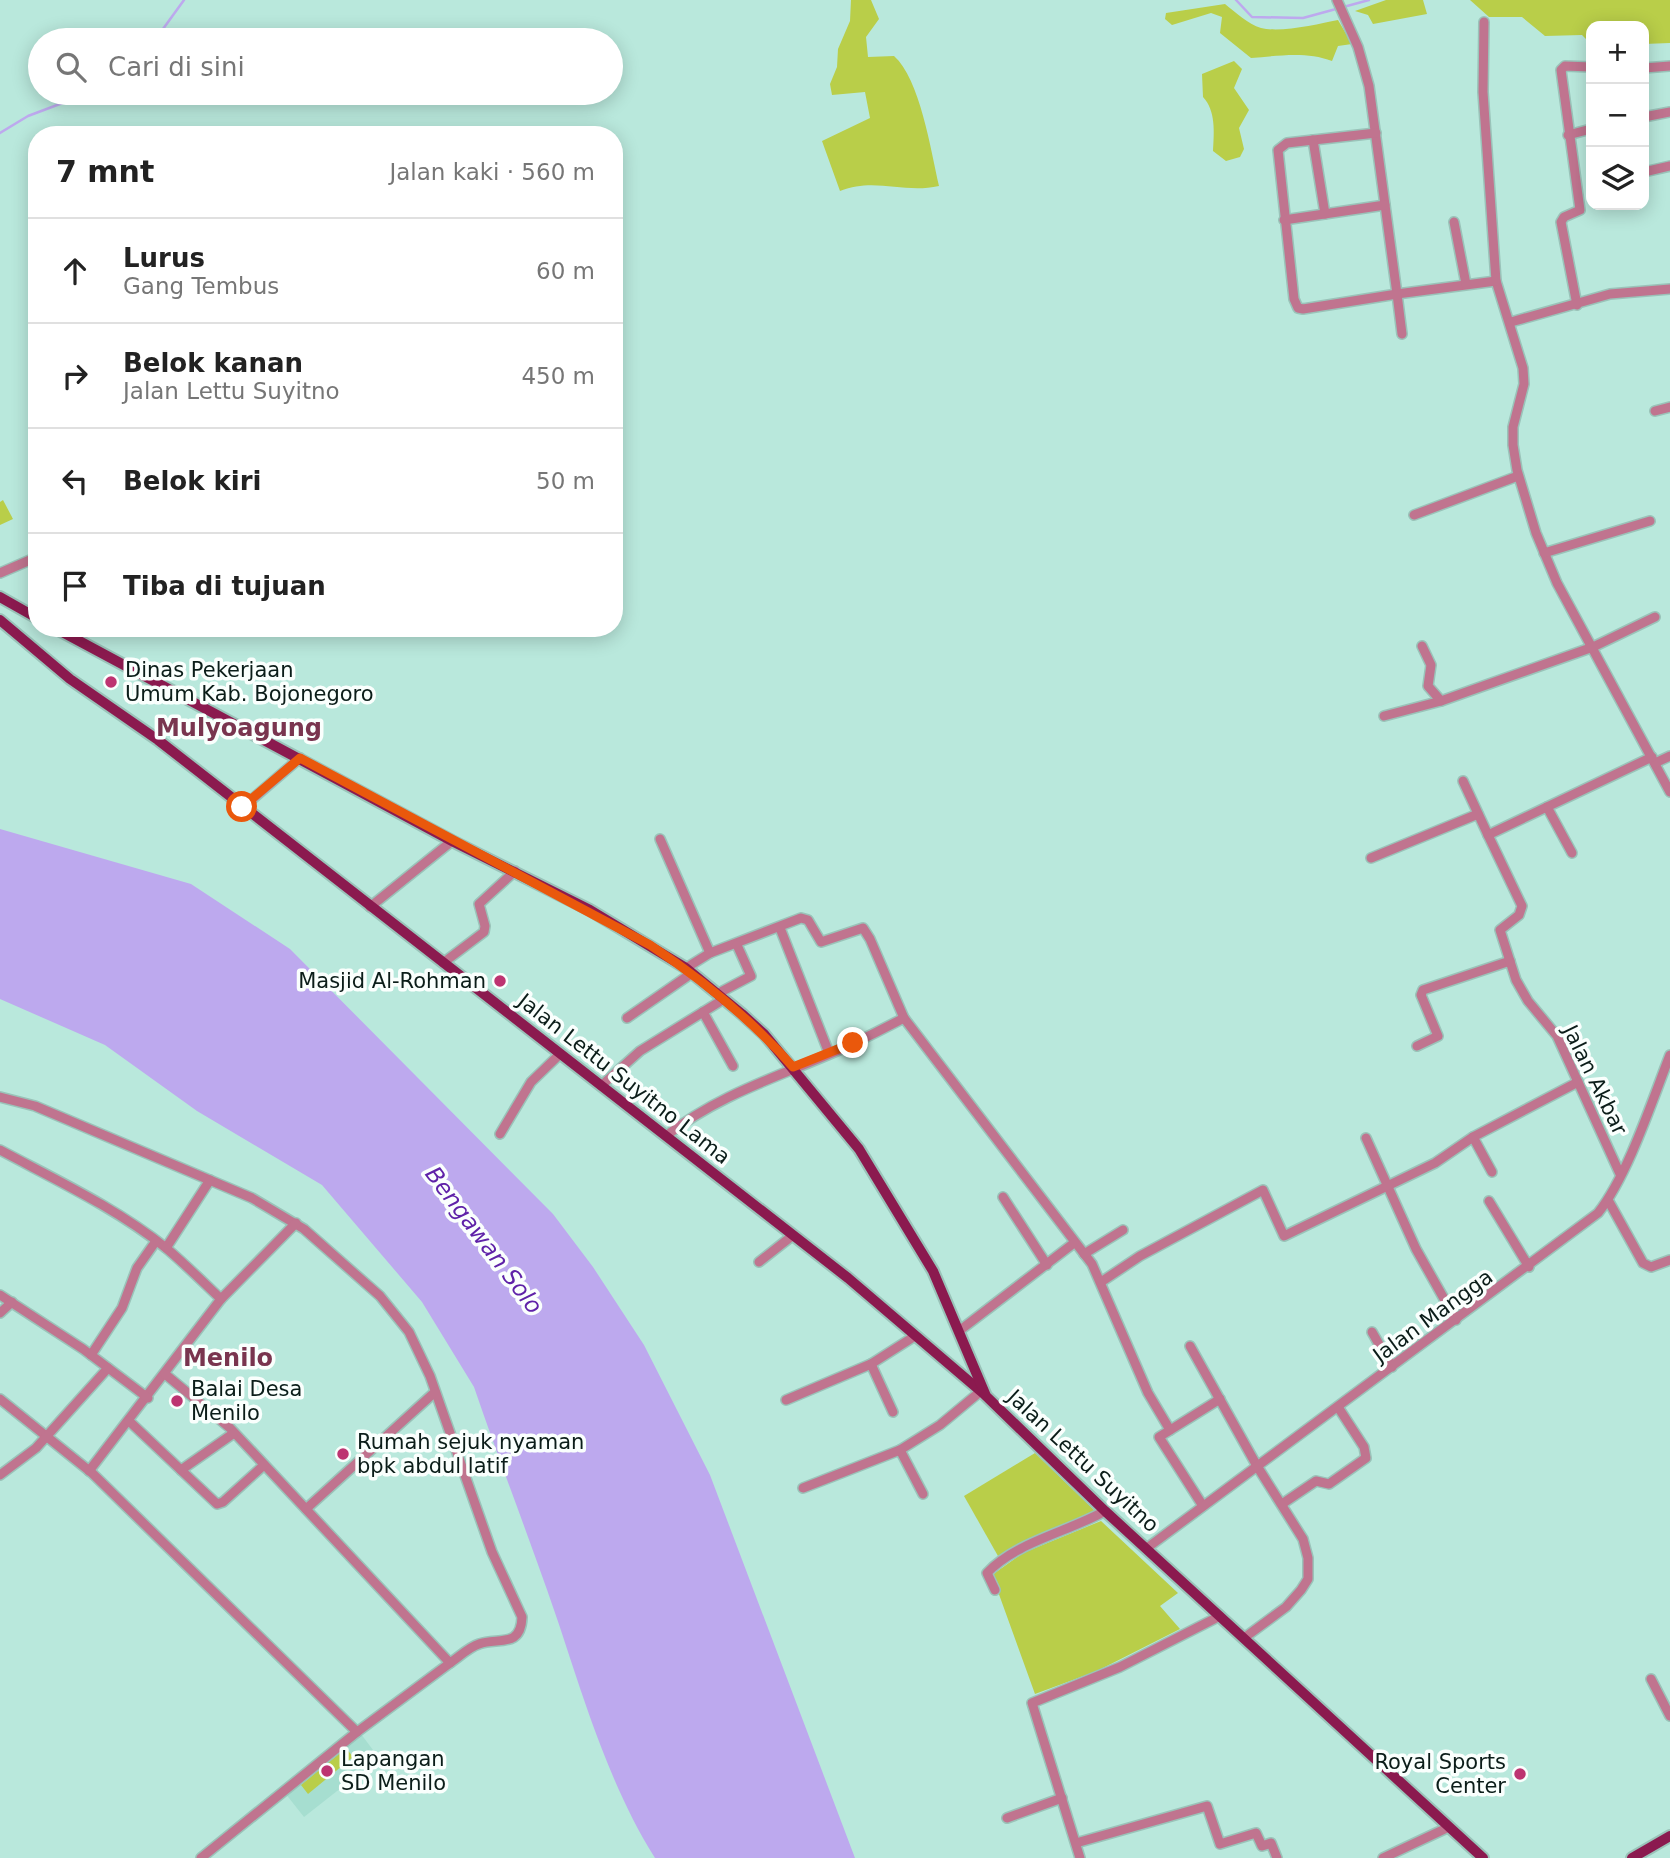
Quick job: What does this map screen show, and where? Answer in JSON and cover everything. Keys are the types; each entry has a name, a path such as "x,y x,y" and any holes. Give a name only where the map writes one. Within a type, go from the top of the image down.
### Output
{"main road":[{"path":"1,600 28,614"},
{"name":"Jalan Lettu Suyitno Lama","path":"0,620 70,679 158,740 666,1136 983,1394"},
{"name":"Jalan Lettu Suyitno","path":"72,637 452,841 602,917 689,970 721,996 764,1034 859,1149 933,1271 983,1394 1105,1511 1483,1858"},
{"path":"952,1367 960,1371 966,1369 969,1356"},
{"path":"1632,1858 1670,1836"}],"street":[{"path":"1337,0 1363,63 1376,133 1402,334"},
{"path":"1484,22 1483,92 1496,281 1511,322 1524,377 1513,427 1518,476 1544,553 1670,792"},
{"path":"1577,305 1560,222 1580,210 1561,70 1565,66 1586,67"},
{"path":"1649,68 1670,66"},
{"path":"1649,116 1670,112"},
{"path":"1568,135 1586,130"},
{"path":"1376,133 1283,144 1278,150 1284,220 1294,299 1298,308 1496,281"},
{"path":"1313,140 1325,214"},
{"path":"1649,171 1670,166"},
{"path":"1284,220 1385,205"},
{"path":"1454,222 1466,284"},
{"path":"1511,322 1609,294 1670,289"},
{"path":"1655,411 1670,407"},
{"path":"1414,515 1518,476"},
{"path":"1544,553 1650,521"},
{"path":"0,573 28,561"},
{"path":"1384,716 1441,701 1593,647 1655,617"},
{"path":"1422,646 1431,665 1428,686 1441,701"},
{"path":"1463,781 1488,835 1653,760 1670,756"},
{"path":"242,807 300,758"},
{"path":"1547,807 1572,853"},
{"path":"1371,858 1478,814"},
{"name":"Jalan Akbar","path":"1488,835 1522,906 1519,915 1500,930 1510,961 1528,1002 1557,1036 1620,1174"},
{"path":"660,839 710,953"},
{"path":"370,907 452,841"},
{"path":"443,963 484,932 481,900 515,871"},
{"path":"627,1018 710,953 806,919 821,942 863,928 904,1018 1018,1164 1084,1254 1101,1282 1148,1393 1170,1430"},
{"path":"780,928 829,1053"},
{"path":"601,1086 640,1051 703,1012 751,976 737,945"},
{"path":"1417,1046 1438,1036 1421,995 1423,990 1510,961"},
{"path":"703,1012 733,1066"},
{"path":"666,1136 701,1110 904,1018"},
{"path":"500,1134 531,1082 560,1054"},
{"name":"Jalan Mangga","path":"1147,1548 1529,1267 1598,1213 1608,1200 1643,1126 1670,1055"},
{"path":"1101,1282 1186,1230 1263,1190 1284,1236 1446,1157 1473,1137 1578,1082"},
{"path":"0,1097 35,1106 252,1198 296,1223 330,1250 397,1314 409,1332 435,1392 492,1552 522,1617 519,1631 512,1638 502,1643 480,1643 450,1663 357,1732 201,1858"},
{"path":"1473,1137 1492,1172"},
{"path":"1366,1138 1416,1249 1457,1320"},
{"path":"0,1150 100,1204 156,1241 221,1299"},
{"path":"166,1248 210,1180"},
{"path":"1003,1197 1047,1265"},
{"path":"1489,1200 1529,1267"},
{"path":"1608,1200 1643,1263 1651,1267 1670,1260"},
{"path":"89,1471 148,1398 187,1339 221,1299 296,1223"},
{"path":"1084,1254 1123,1230"},
{"path":"759,1262 792,1236"},
{"path":"91,1355 122,1308 137,1268 156,1241"},
{"path":"959,1331 1074,1243"},
{"path":"0,1295 91,1355 148,1398"},
{"path":"0,1313 12,1302"},
{"path":"1372,1332 1392,1367"},
{"path":"786,1400 871,1364 915,1336"},
{"path":"1190,1346 1257,1466 1303,1539 1309,1568 1308,1579 1286,1607 1244,1638"},
{"path":"871,1364 893,1412"},
{"path":"0,1475 47,1437 108,1368"},
{"path":"165,1374 234,1433 450,1663"},
{"path":"306,1509 435,1392"},
{"path":"803,1488 900,1450 983,1394"},
{"path":"0,1399 89,1471 357,1732"},
{"path":"1203,1506 1159,1437 1220,1399"},
{"path":"1282,1504 1316,1481 1329,1484 1366,1458 1364,1447 1338,1407"},
{"path":"129,1421 220,1504 264,1465"},
{"path":"181,1470 234,1433"},
{"path":"900,1450 923,1494"},
{"path":"995,1590 988,1573 997,1563 1018,1549 1084,1523 1105,1511"},
{"path":"1080,1858 1032,1703 1130,1662 1220,1616"},
{"path":"1651,1679 1670,1716"},
{"path":"1007,1818 1062,1798"},
{"path":"1076,1843 1207,1805 1220,1844 1256,1833 1262,1846 1270,1843 1277,1858"},
{"path":"1383,1858 1449,1827"}],"shaded area":[{"path":"361,1734 379,1758 304,1817 285,1793"}],"green space":[{"path":"851,0 871,0 879,19 866,37 868,57 894,56 911,81 918,98 939,186 913,188 865,185 840,191 822,141 870,118 865,92 832,95 830,84 837,67 838,49 850,21"},
{"path":"1386,0 1423,0 1427,14 1373,24 1368,15 1355,11"},
{"path":"1470,0 1670,0 1670,43 1649,44 1649,21 1586,21 1586,39 1582,35 1545,36 1522,17 1489,17"},
{"path":"1225,4 1251,24 1261,28 1300,27 1338,20 1352,44 1338,46 1332,61 1302,55 1251,58 1220,33 1222,17 1211,13 1172,25 1165,19 1166,13"},
{"path":"1234,61 1242,69 1234,88 1249,110 1239,128 1244,149 1240,157 1226,161 1213,151 1213,122 1203,97 1202,74"},
{"path":"3,500 13,519 0,525 0,502"},
{"path":"1035,1453 1095,1511 998,1556 964,1496"},
{"path":"1101,1521 1178,1593 1160,1606 1180,1629 1097,1671 1035,1694 992,1575 1023,1553"},
{"name":"Lapangan SD Menilo","path":"346,1748 353,1757 308,1794 301,1785"}],"water":[{"name":"Bengawan Solo","path":"0,829 191,884 290,949 553,1214 593,1267 644,1345 710,1475 855,1858 655,1858 617,1786 597,1735 474,1387 422,1302 322,1185 197,1111 105,1045 0,999"}],"waterway":[{"path":"164,28 184,0"},
{"path":"1236,0 1252,17 1303,18 1369,0"},
{"path":"0,133 28,116 57,105"}],"place":[{"name":"Dinas Pekerjaan Umum Kab. Bojonegoro","path":"111,682"},
{"name":"Masjid Al-Rohman","path":"500,981"},
{"name":"Balai Desa Menilo","path":"177,1401"},
{"name":"Rumah sejuk nyaman bpk abdul latif","path":"343,1454"},
{"name":"Lapangan SD Menilo","path":"327,1771"},
{"name":"Royal Sports Center","path":"1520,1774"}],"district":[{"name":"Mulyoagung","path":"239,728"},
{"name":"Menilo","path":"228,1358"}],"route":[{"path":"242,807 300,758 452,841 590,910 650,945 686,968 742,1014 793,1067 853,1043"}]}
